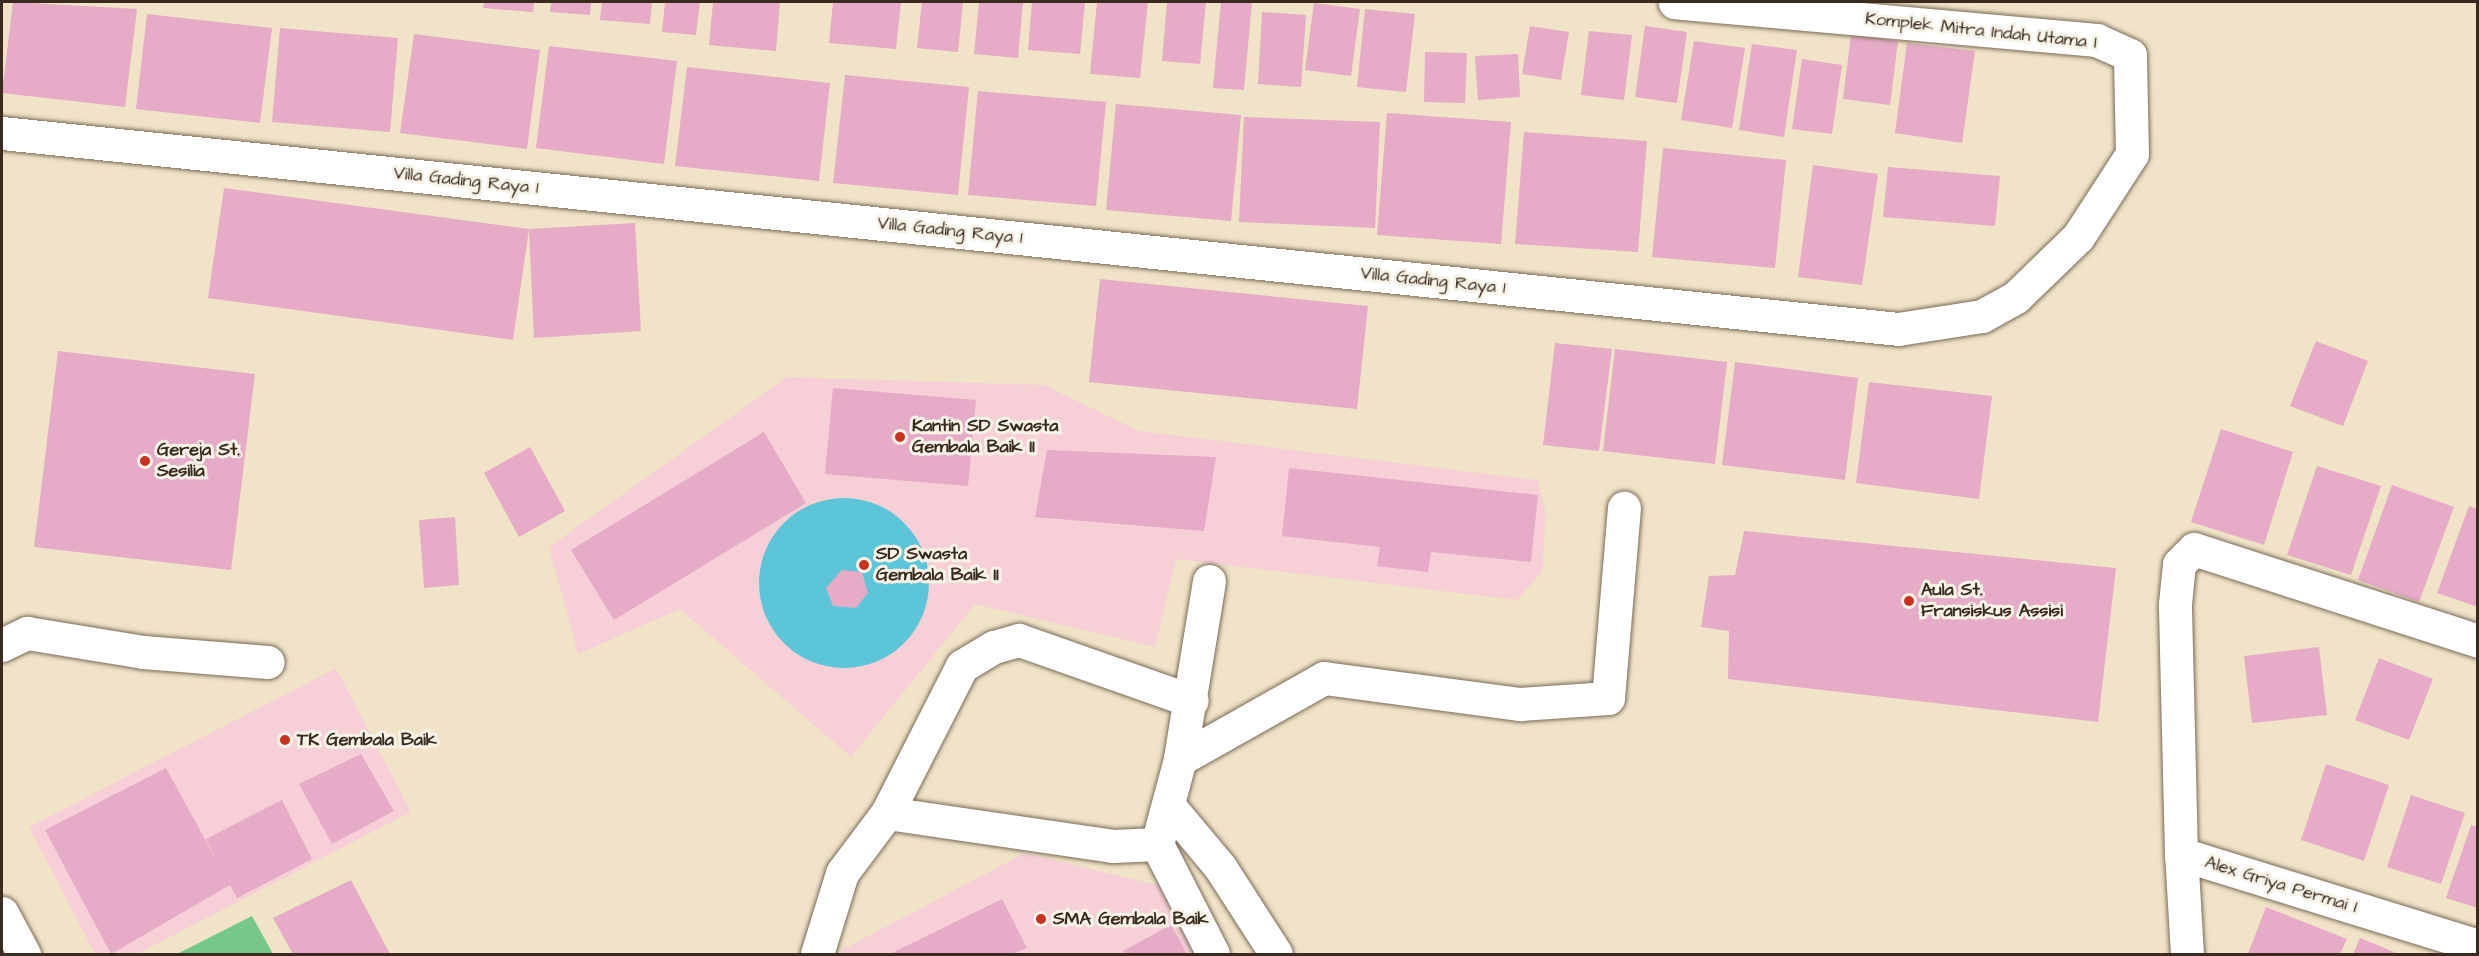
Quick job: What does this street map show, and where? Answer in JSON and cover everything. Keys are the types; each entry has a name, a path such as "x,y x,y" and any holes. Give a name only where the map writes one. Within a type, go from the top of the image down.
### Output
{"street":[{"name":"Komplek Mitra Indah Utama I","path":"1675,2 2097,40 2130,55 2132,154 2078,237 2016,297 1982,316 1898,329"},
{"name":"Villa Gading Raya 1","path":"2,133 1898,329"},
{"path":"1180,759 1324,678 1520,704 1608,698 1624,508"},
{"path":"2181,854 2175,604 2179,564 2194,549 2478,641"},
{"path":"1209,581 1192,701 1169,806 1156,844 1213,954"},
{"path":"2,645 27,633 142,652 268,662"},
{"path":"817,954 842,873 888,813 962,666 994,647 1019,640 1192,701"},
{"path":"1169,806 1221,867 1276,954"},
{"path":"888,813 1113,846 1156,844"},
{"name":"Alex Griya Permai I","path":"2187,954 2181,854 2478,946"},
{"path":"2,913 24,954"}],"shaded area":[{"name":"SD Swasta Gembala Baik II","path":"787,377 1044,385 1139,431 1537,480 1546,513 1542,572 1517,600 1176,559 1155,647 975,604 851,757 680,609 578,654 549,547"},
{"name":"TK Gembala Baik","path":"336,668 411,812 137,954 95,954 29,827"},
{"name":"SMA Gembala Baik","path":"1025,853 1165,887 1198,954 842,954 840,951"}],"green space":[{"path":"252,916 273,954 177,954"}],"water":[{"path":"844,498 876,505 904,523 922,551 929,583 922,615 904,643 876,661 844,668 812,661 784,643 766,615 759,583 766,551 784,523 812,505"}],"building":[{"path":"13,2 137,9 125,107 2,93"},
{"path":"484,2 534,2 533,12 483,8"},
{"path":"551,2 591,2 590,15 550,12"},
{"path":"602,2 652,2 650,24 600,20"},
{"path":"665,2 700,2 696,35 662,32"},
{"path":"713,2 780,2 776,51 709,45"},
{"path":"833,2 901,2 896,49 829,43"},
{"path":"922,2 963,2 958,52 917,48"},
{"path":"979,2 1023,2 1018,58 974,54"},
{"path":"1032,2 1085,2 1080,54 1028,50"},
{"path":"1097,2 1148,2 1140,78 1090,74"},
{"path":"1167,2 1206,2 1200,64 1162,61"},
{"path":"1221,2 1252,2 1244,90 1213,88"},
{"path":"1314,3 1360,9 1351,76 1305,70"},
{"path":"1365,9 1415,14 1406,92 1357,87"},
{"path":"1262,12 1306,15 1301,87 1258,84"},
{"path":"147,14 272,28 260,123 136,109"},
{"path":"1530,26 1569,32 1561,80 1522,74"},
{"path":"1645,26 1687,32 1677,103 1635,97"},
{"path":"280,28 398,38 390,132 272,122"},
{"path":"1589,31 1632,35 1624,100 1581,95"},
{"path":"414,34 540,50 527,149 400,133"},
{"path":"1851,35 1898,41 1890,105 1843,99"},
{"path":"1694,41 1745,48 1732,128 1681,120"},
{"path":"1907,43 1975,51 1962,143 1895,133"},
{"path":"1752,44 1797,50 1784,137 1739,130"},
{"path":"549,46 677,61 664,164 536,148"},
{"path":"1425,52 1467,53 1465,103 1424,102"},
{"path":"1518,54 1520,97 1478,100 1475,56"},
{"path":"1802,59 1842,65 1832,134 1792,129"},
{"path":"687,67 830,83 819,181 675,166"},
{"path":"845,75 969,87 958,195 833,183"},
{"path":"978,91 1106,102 1096,206 968,195"},
{"path":"1116,104 1241,115 1231,221 1106,210"},
{"path":"1387,113 1511,122 1501,244 1377,235"},
{"path":"1244,117 1380,122 1375,228 1239,222"},
{"path":"1524,132 1647,141 1638,252 1515,244"},
{"path":"1663,148 1786,160 1775,268 1652,257"},
{"path":"1813,165 1878,174 1862,285 1798,277"},
{"path":"1888,167 2000,176 1995,226 1883,217"},
{"path":"224,188 529,229 513,340 208,298"},
{"path":"635,223 641,331 534,338 529,229"},
{"path":"1100,279 1368,306 1357,409 1089,382"},
{"path":"2316,341 2368,361 2343,426 2290,406"},
{"path":"1555,343 1612,349 1599,451 1543,445"},
{"path":"1615,349 1727,362 1715,464 1603,451"},
{"name":"Gereja St. Sesilia","path":"58,351 255,374 231,570 34,547"},
{"path":"1735,362 1858,378 1845,480 1722,465"},
{"path":"1869,382 1992,396 1979,499 1856,483"},
{"name":"Kantin SD Swasta Gembala Baik II","path":"833,388 976,400 968,486 825,474"},
{"path":"2221,429 2293,452 2264,545 2191,522"},
{"path":"764,432 806,503 614,620 571,550"},
{"path":"530,447 565,511 519,537 484,473"},
{"path":"1047,450 1216,457 1204,531 1035,517"},
{"path":"2317,466 2381,486 2351,575 2287,555"},
{"path":"1289,468 1538,495 1531,562 1431,552 1428,572 1377,566 1380,547 1282,536"},
{"path":"2392,485 2454,507 2419,602 2358,580"},
{"path":"2469,506 2478,509 2478,607 2437,593"},
{"path":"455,517 459,585 424,588 419,520"},
{"name":"Aula St. Fransiskus Assisi","path":"1744,531 2116,568 2098,722 1728,679 1729,631 1701,627 1709,576 1735,575"},
{"path":"842,570 862,572 868,593 856,608 833,606 826,588"},
{"path":"2319,647 2327,715 2252,723 2244,656"},
{"path":"2379,658 2433,679 2409,740 2355,720"},
{"path":"361,754 394,811 332,844 299,784"},
{"path":"2326,764 2389,785 2364,861 2301,840"},
{"path":"166,768 219,865 206,839 282,800 312,859 237,898 230,885 111,954 45,830"},
{"path":"2411,795 2465,813 2441,884 2387,867"},
{"path":"2471,825 2478,827 2478,908 2446,898"},
{"path":"351,880 390,954 293,954 273,918"},
{"path":"1002,899 1027,948 1013,954 890,954"},
{"path":"2266,907 2347,939 2340,954 2248,954"},
{"path":"1171,925 1187,954 1125,954 1123,951"},
{"path":"2360,938 2399,954 2353,954"}],"place":[{"name":"Kantin SD Swasta Gembala Baik II","path":"900,437"},
{"name":"Gereja St. Sesilia","path":"145,461"},
{"name":"SD Swasta Gembala Baik II","path":"864,565"},
{"name":"Aula St. Fransiskus Assisi","path":"1909,601"},
{"name":"TK Gembala Baik","path":"285,740"},
{"name":"SMA Gembala Baik","path":"1041,919"}]}
